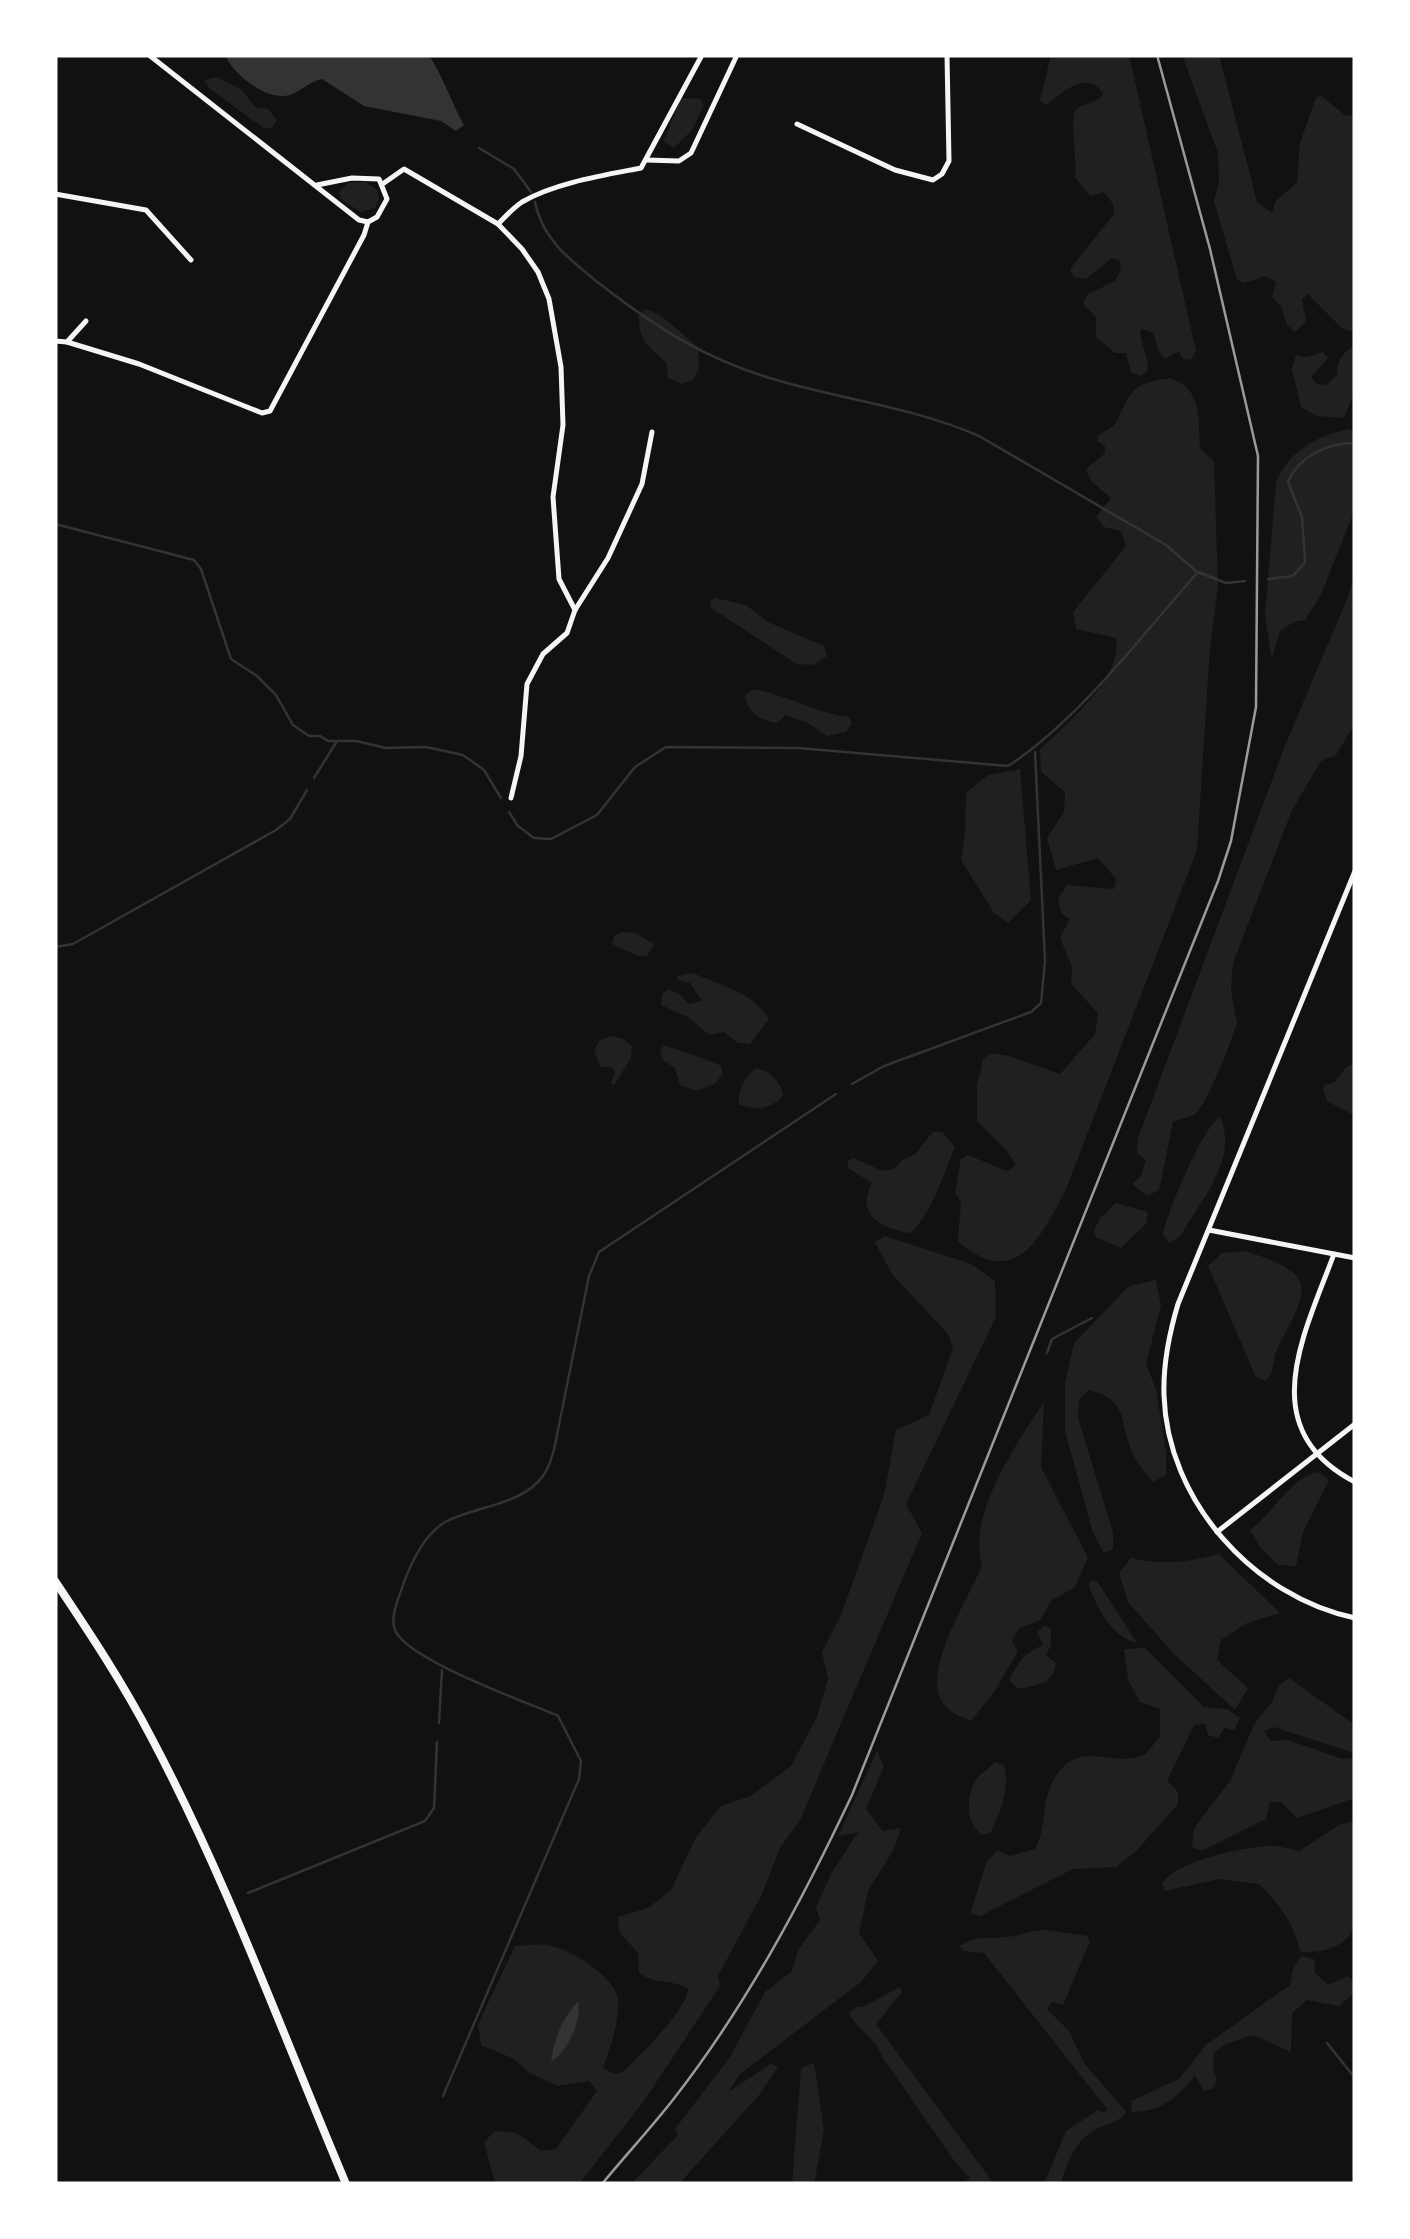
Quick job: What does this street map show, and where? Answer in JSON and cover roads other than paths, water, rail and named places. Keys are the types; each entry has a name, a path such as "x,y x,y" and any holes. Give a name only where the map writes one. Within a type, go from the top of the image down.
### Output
{"highway":[{"path":"55,1581 119,1680 189,1814 346,2184"}],"street":[{"path":"149,55 359,220 368,222 378,217 388,199 379,178 352,178 317,185"},
{"path":"498,224 532,198 587,179 641,168 702,55"},
{"path":"646,160 679,161 691,153 737,55"},
{"path":"796,124 895,170 932,180 942,174 949,162 947,55"},
{"path":"383,184 404,169 498,224 538,272 557,331 564,425 554,497 559,580 575,610"},
{"path":"55,194 146,210 191,260"},
{"path":"55,341 139,364 262,412 270,411 368,222"},
{"path":"67,342 86,322"},
{"path":"511,798 522,756 527,684 543,654 567,633 575,610 625,524 642,484 652,432"},
{"path":"1355,871 1172,1326 1164,1398 1179,1463 1192,1493 1217,1532 1242,1559 1277,1586 1324,1610 1355,1618"},
{"path":"1210,1230 1355,1258"},
{"path":"1334,1254 1292,1378 1298,1419 1317,1454 1355,1482"},
{"path":"1217,1532 1355,1424"}],"waterway":[{"path":"479,148 514,169 531,192"},
{"path":"535,202 544,227 569,258 621,300 685,342 754,373 930,418 979,436 1166,545 1197,572"},
{"path":"1268,579 1293,576 1305,562 1302,517 1288,482 1293,473 1315,453 1334,445 1355,443"},
{"path":"55,524 194,560 201,569 231,659 257,676 276,695 293,725 309,736 386,748 426,747 463,755 484,770 501,798"},
{"path":"509,812 518,826 534,838 551,839 597,815 635,767 666,747 798,748 1008,766 1084,701 1198,572 1226,583 1245,581"},
{"path":"314,778 337,741"},
{"path":"852,1084 884,1066 1031,1012 1041,1003 1045,961 1035,752"},
{"path":"55,947 73,944 276,830 290,819 307,790"},
{"path":"443,2096 579,1779 581,1761 558,1716 440,1665 401,1639 393,1621 404,1582 421,1548 439,1526 523,1493 543,1476 555,1444 589,1276 599,1252 836,1094"},
{"path":"1047,1353 1052,1339 1092,1318"},
{"path":"439,1723 442,1670"},
{"path":"248,1893 425,1821 434,1808 437,1742"},
{"path":"1327,2043 1355,2078"}],"railway":[{"path":"602,2184 672,2101 724,2029 792,1914 852,1795 1231,841 1256,707 1258,456 1210,249 1157,55"}]}
